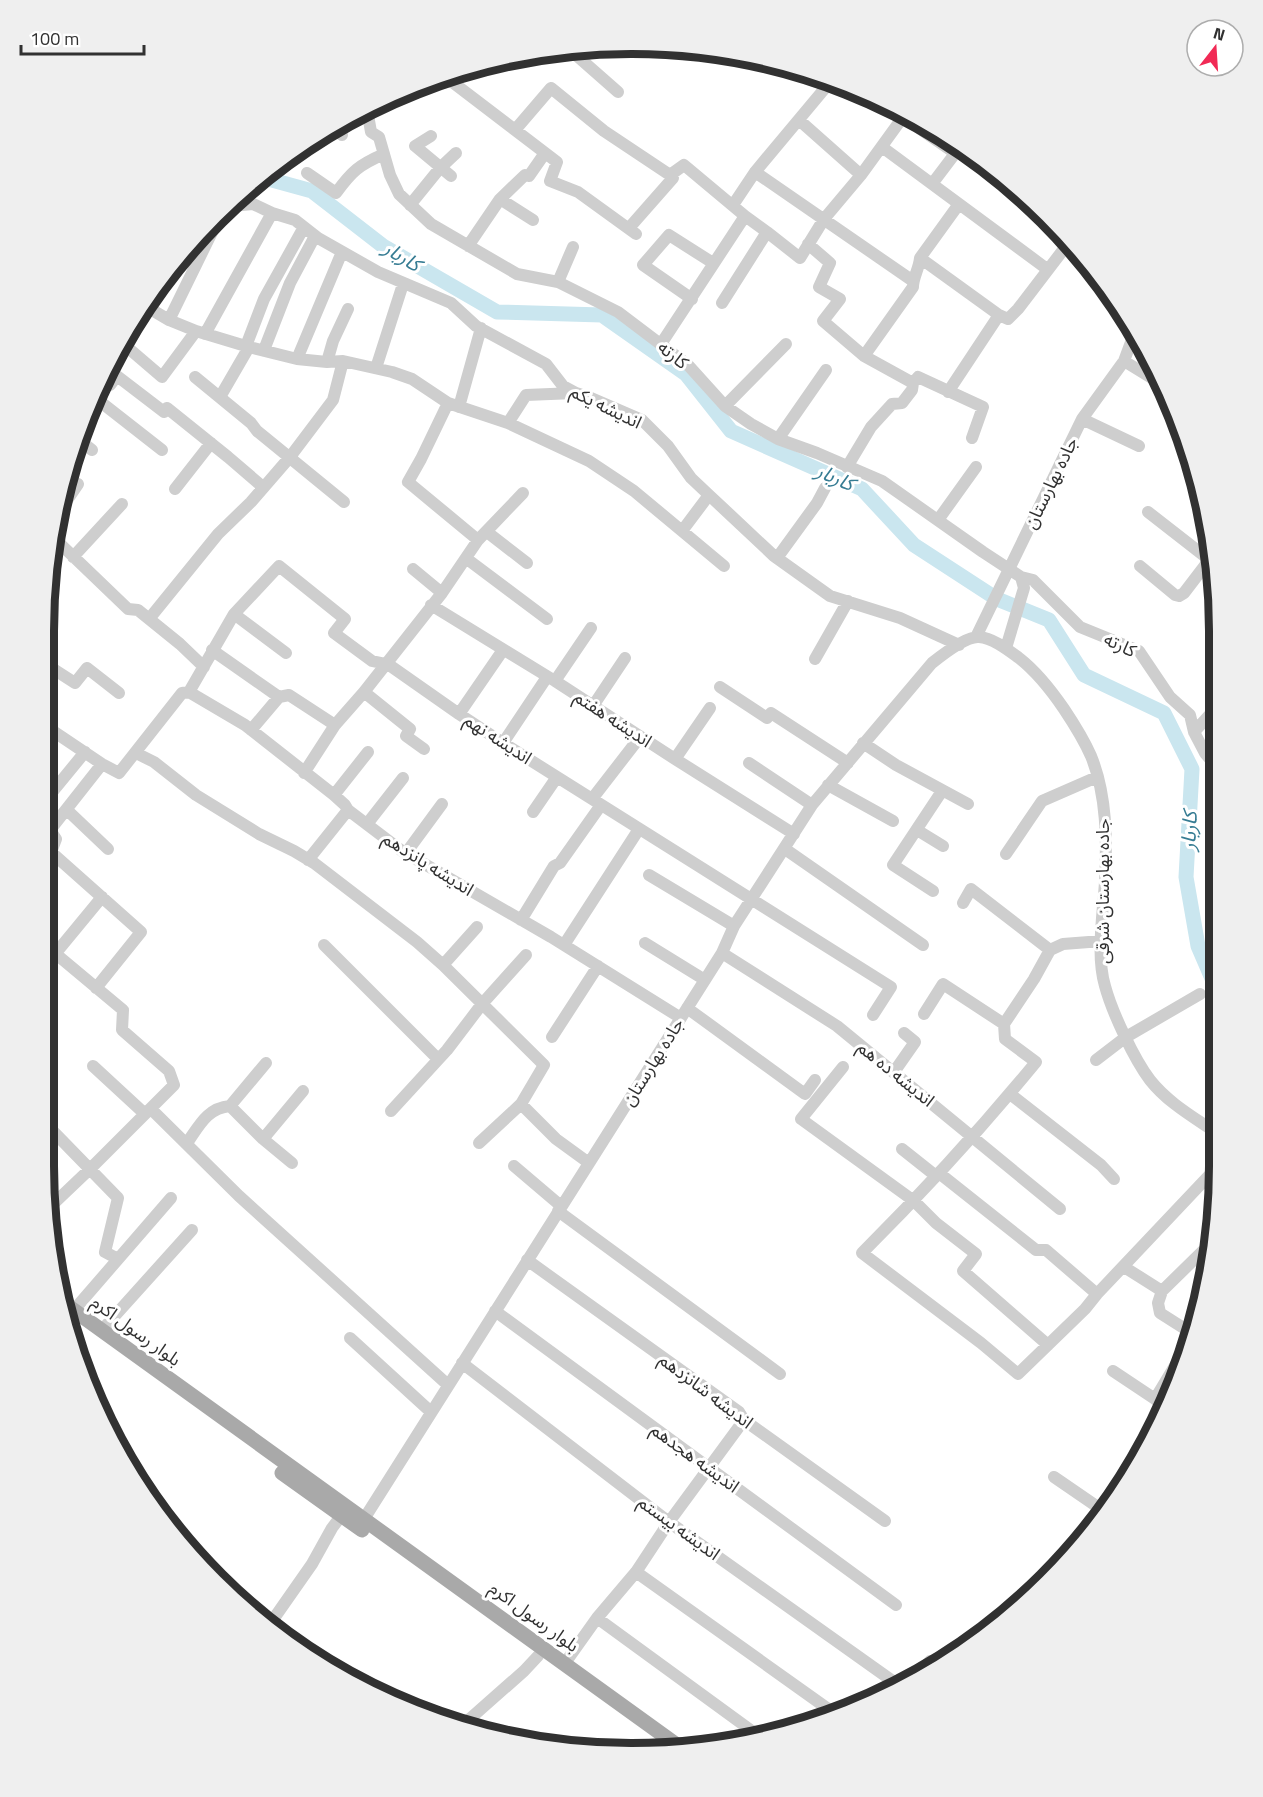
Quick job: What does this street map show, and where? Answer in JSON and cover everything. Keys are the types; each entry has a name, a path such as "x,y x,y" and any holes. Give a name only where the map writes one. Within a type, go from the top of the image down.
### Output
{"main road":[{"name":"بلوار رسول اکرم","path":"73,1313 102,1330 537,1656 656,1742"},
{"name":"بلوار رسول اکرم","path":"74,1314 341,1516 361,1523 565,1663 672,1742"}],"street":[{"path":"578,57 618,92"},
{"path":"453,83 545,153 557,162 550,181 576,190 633,231 673,178 604,131 551,88 515,130"},
{"path":"733,205 755,172 825,88"},
{"name":"کارته","path":"369,118 371,132 379,137 390,175 399,194 431,224 517,274 558,282 618,312 688,366 725,406 751,424 778,440 817,453 882,482 1018,578 1033,580 1080,627 1138,651 1170,697 1190,716 1194,732 1209,758"},
{"path":"799,120 861,175"},
{"path":"670,175 684,165 800,258 824,219 861,175 900,121"},
{"path":"431,136 416,146 451,176"},
{"path":"882,147 1047,269"},
{"path":"411,205 440,168 456,153"},
{"path":"468,246 500,199 525,175 529,176 545,153"},
{"path":"932,184 955,153"},
{"path":"307,173 336,193 351,173 365,162 384,154"},
{"path":"755,172 913,281"},
{"path":"500,199 532,220"},
{"name":"اندیشه یکم","path":"242,205 253,204 295,220 315,236 378,272 451,303 481,328 546,364 563,386 642,420 668,446 691,478 709,495 777,558 830,596 900,618 959,645"},
{"path":"864,356 913,286 920,258 959,204"},
{"path":"129,348 162,377 200,333 272,213"},
{"path":"661,344 745,216"},
{"path":"220,397 248,347 264,299 304,227"},
{"path":"722,303 767,232"},
{"path":"692,299 643,265 669,235 713,263"},
{"path":"264,350 290,283 315,236"},
{"path":"169,320 209,238"},
{"path":"808,244 830,263 819,287 840,299 823,321 864,356 913,383"},
{"path":"558,282 573,247"},
{"path":"920,258 999,315 1008,319 1064,249"},
{"path":"297,359 342,252"},
{"path":"376,368 403,284"},
{"path":"327,362 333,341 348,309"},
{"path":"152,310 200,333 248,347 297,359 343,361 412,379 453,405 508,423 589,461 634,491 724,566"},
{"path":"948,392 999,315"},
{"path":"481,328 453,405 408,482 482,536 527,563"},
{"name":"جاده بهارستان","path":"361,1523 722,953 734,926 812,805 932,663 949,650 976,637 1002,586 1018,578 1082,419 1124,361 1131,342"},
{"path":"725,406 786,344"},
{"path":"149,619 218,534 251,502 290,457 333,400 343,361"},
{"path":"1124,361 1150,377"},
{"path":"778,440 826,370"},
{"path":"110,385 117,376 164,412 167,408 263,487"},
{"path":"195,377 344,502"},
{"path":"847,467 871,427 892,404 902,403 918,377 983,407 972,438"},
{"path":"508,423 526,395 576,393"},
{"path":"102,403 162,450"},
{"path":"1082,419 1139,446"},
{"path":"175,489 211,443"},
{"path":"85,445 92,450"},
{"path":"938,520 976,467"},
{"path":"71,494 78,484"},
{"path":"777,558 825,488"},
{"path":"304,772 335,725 442,593 482,536 523,493"},
{"path":"682,531 709,495"},
{"path":"73,557 123,504"},
{"path":"1148,512 1203,553"},
{"path":"61,545 128,609 138,610 204,667"},
{"path":"467,559 547,619"},
{"name":"اندیشه نهم","path":"234,614 279,566 345,619 334,633 372,661 386,664 503,743 891,987 873,1015"},
{"path":"1140,566 1179,596 1205,567"},
{"path":"413,569 442,593"},
{"path":"976,637 1001,646 1016,618 1018,578"},
{"path":"816,658 848,601"},
{"name":"اندیشه هفتم","path":"431,605 794,834"},
{"path":"54,732 119,773 182,693 189,692 234,614 286,653"},
{"path":"503,743 591,628"},
{"name":"جاده بهارستان شرقی","path":"1001,646 1041,678 1074,725 1091,757 1100,788 1107,850 1102,941 1105,986 1126,1037 1150,1080 1180,1108 1209,1128"},
{"path":"212,650 279,697"},
{"path":"459,714 503,650"},
{"path":"593,706 625,658"},
{"path":"54,669 75,683 87,668 119,693"},
{"path":"720,687 767,718 771,713 848,763"},
{"name":"اندیشه پانزدهم","path":"189,692 251,730 334,795 348,810 406,853 598,966 684,1013 805,1094 815,1080"},
{"path":"364,692 410,729 406,736 424,749"},
{"path":"251,730 279,697 289,695 335,725"},
{"path":"675,759 710,708"},
{"path":"1194,732 1209,716"},
{"path":"521,920 640,737"},
{"path":"863,743 897,765 968,804"},
{"path":"54,790 85,752"},
{"path":"334,795 368,752"},
{"path":"136,753 154,762 196,795 259,834 308,860 417,942 544,1065 521,1104 478,1143"},
{"path":"54,822 67,810 102,764"},
{"path":"749,764 812,805"},
{"path":"532,812 557,777"},
{"path":"1005,854 1042,801 1097,777"},
{"path":"368,824 403,778"},
{"path":"828,784 893,821"},
{"path":"933,891 893,865 942,791"},
{"path":"406,853 442,804"},
{"path":"67,810 108,849"},
{"path":"308,860 348,810"},
{"path":"564,945 639,829"},
{"path":"917,830 943,846"},
{"path":"784,849 923,945"},
{"path":"54,855 141,932 96,988"},
{"path":"649,875 734,926"},
{"path":"963,903 971,890 1050,950"},
{"path":"55,1202 174,1085 169,1071 122,1030 123,1010 55,954 102,897"},
{"path":"443,965 477,927"},
{"path":"1102,941 1063,944 1050,950 1004,1024 1005,1039 1036,1062 914,1201 862,1253 981,1343 1018,1374 1084,1309 1209,1176"},
{"path":"645,943 705,980"},
{"path":"324,945 438,1059"},
{"name":"اندیشه ده هم","path":"722,953 837,1026 1060,1209"},
{"path":"391,1111 526,956"},
{"path":"552,1037 598,966"},
{"path":"924,1014 943,984 1004,1024"},
{"path":"1096,1060 1126,1037 1200,994"},
{"path":"894,1072 915,1042 904,1033"},
{"path":"187,1143 203,1119 219,1107 230,1106 266,1063"},
{"path":"93,1066 187,1143 239,1196 448,1385"},
{"path":"843,1066 801,1119 914,1201 936,1223 976,1254 963,1271 1048,1345"},
{"path":"263,1139 303,1091"},
{"path":"1010,1094 1101,1165 1114,1179"},
{"path":"521,1104 556,1139 588,1163"},
{"path":"230,1106 263,1139 292,1163"},
{"path":"54,1132 118,1198 105,1252 118,1259"},
{"path":"902,1149 1036,1250 1046,1250 1097,1294"},
{"path":"514,1166 560,1208 780,1374"},
{"path":"71,1303 118,1259 171,1198"},
{"path":"102,1330 192,1230"},
{"path":"1185,1329 1160,1313 1158,1303 1162,1291 1202,1252"},
{"name":"اندیشه شانزدهم","path":"527,1260 739,1412 744,1420 885,1521"},
{"path":"1124,1267 1162,1291"},
{"name":"اندیشه هجدهم","path":"495,1311 896,1605"},
{"path":"350,1338 431,1412"},
{"name":"اندیشه بیستم","path":"462,1363 669,1522 892,1680"},
{"path":"1113,1371 1158,1402"},
{"path":"1155,1400 1168,1378"},
{"path":"565,1663 597,1618 636,1572 669,1522 744,1420"},
{"path":"1054,1477 1097,1507"},
{"path":"274,1619 312,1564 341,1516"},
{"path":"636,1572 827,1708"},
{"path":"597,1618 751,1730"},
{"path":"469,1719 524,1671 537,1656"}],"waterway":[{"name":"کاربار","path":"272,180 312,191 383,246 497,312 602,315 686,374 731,431 862,489 914,545 997,599 1049,620 1084,675 1164,713 1192,769 1186,877 1198,946 1209,971"}]}
